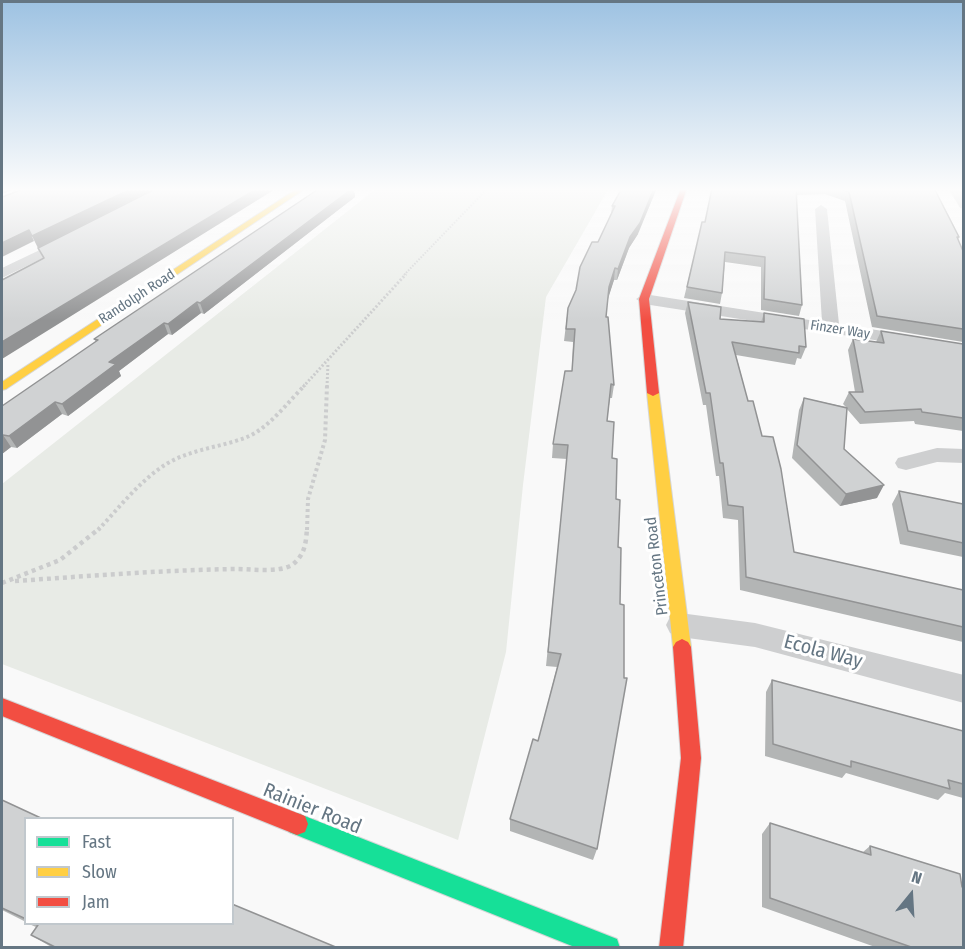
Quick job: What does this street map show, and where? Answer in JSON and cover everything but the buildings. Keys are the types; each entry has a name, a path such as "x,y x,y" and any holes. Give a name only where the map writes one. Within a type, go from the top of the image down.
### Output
{"street":[{"name":"Randolph Road","path":"2,387 236,232"},
{"name":"Princeton Road","path":"668,232 645,299 644,318 680,625 691,758 671,948"},
{"path":"823,232 831,328"},
{"path":"2,274 75,236"},
{"name":"Finzer Way","path":"645,299 963,349"},
{"path":"906,463 937,455 963,456"},
{"name":"Ecola Way","path":"680,625 755,635 963,689"},
{"name":"Rainier Road","path":"2,707 608,948"}],"path":[{"path":"11,581 60,560 94,534 143,484 168,464 213,446 247,438 262,428 328,363 444,232"},
{"path":"2,583 181,570 273,569 290,566 300,557 306,547 308,499 325,440 328,363"}],"shaded area":[{"path":"321,232 583,232 546,297 523,485 506,652 458,840 2,664 2,484"}],"traffic: fast":[{"path":"297,824 608,948"}],"traffic: slow":[{"path":"2,387 236,232"},
{"path":"653,393 682,647"}],"traffic: jam":[{"path":"653,393 644,299 668,232"},
{"path":"671,948 691,758 682,647"},
{"path":"2,707 297,824"}]}
